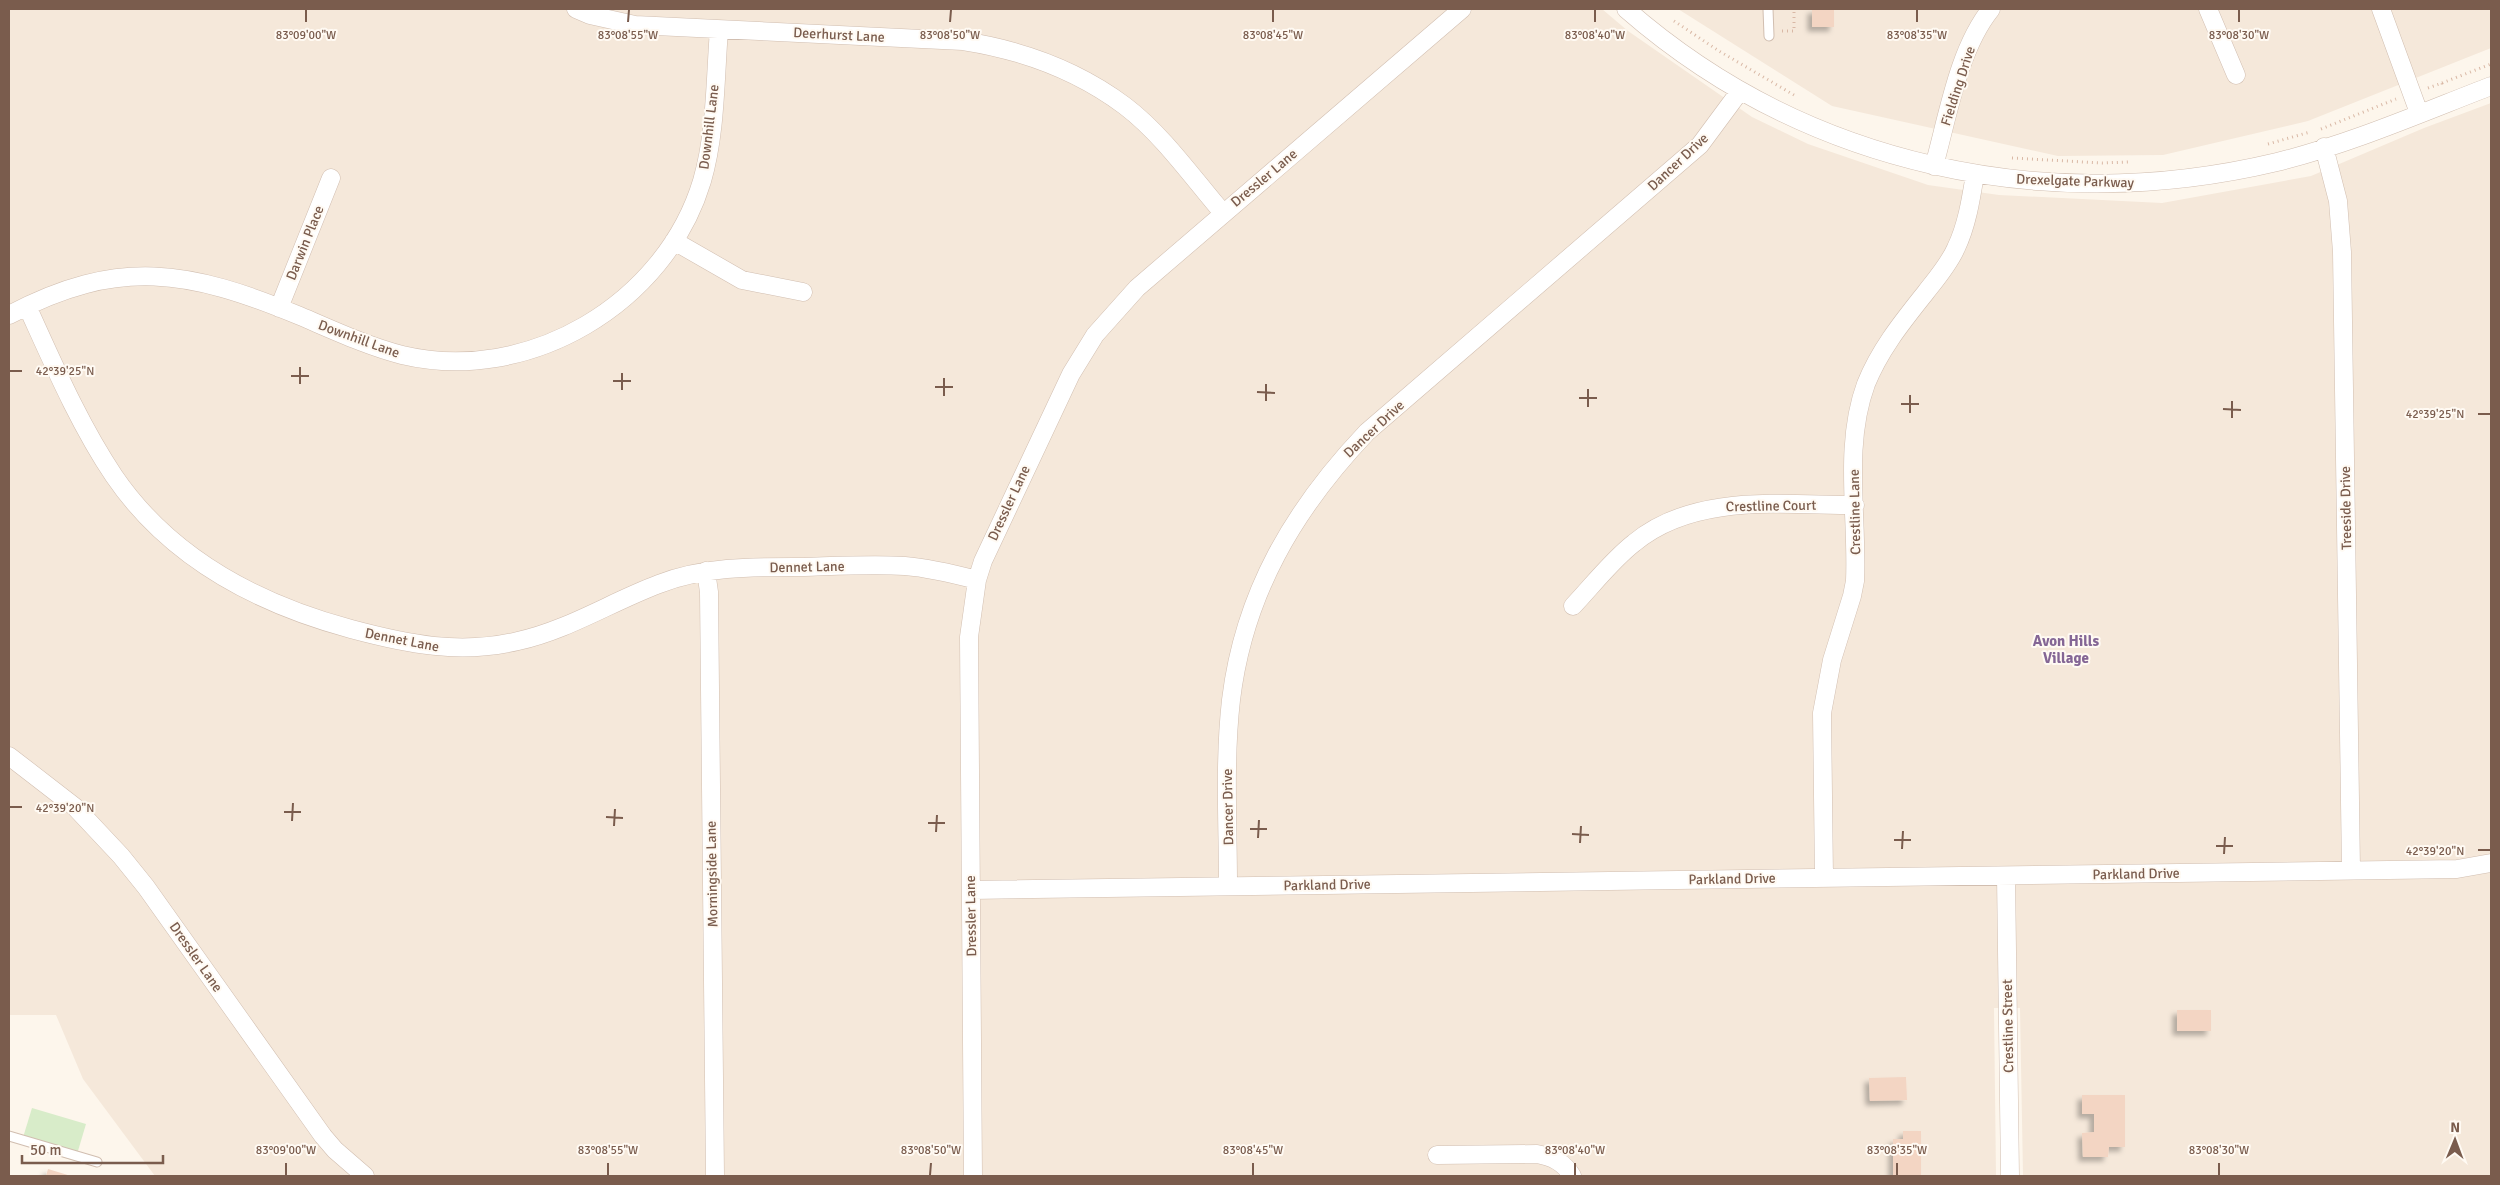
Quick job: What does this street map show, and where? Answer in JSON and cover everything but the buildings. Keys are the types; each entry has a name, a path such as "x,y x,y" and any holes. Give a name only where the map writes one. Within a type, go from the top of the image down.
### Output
{"street":[{"name":"Deerhurst Lane","path":"576,9 597,17 635,25 963,41 1015,52 1073,74 1126,107 1163,142 1223,213"},
{"name":"Dressler Lane","path":"973,1176 969,637 983,561 1071,374 1095,335 1137,288 1462,9"},
{"name":"Drexelgate Parkway","path":"1627,9 1678,51 1740,92 1820,129 1859,144 1934,166 1975,174 2049,183 2120,184 2160,182 2234,171 2280,161 2324,147 2491,86"},
{"name":"Fielding Drive","path":"1934,166 1968,51 1983,19 1991,9"},
{"path":"2208,9 2236,75"},
{"path":"2381,9 2419,113"},
{"name":"Downhill Lane","path":"9,315 67,288 92,282 148,276 206,283 279,308 373,346 402,355 462,361 502,357 551,343 574,333 604,314 645,278 674,241 694,202 707,162 719,30"},
{"name":"Dancer Drive","path":"1228,886 1227,757 1234,682 1240,653 1256,600 1278,551 1302,509 1343,457 1367,432 1700,145 1740,92"},
{"name":"Treeside Drive","path":"2324,147 2338,201 2342,252 2352,870"},
{"name":"Crestline Lane","path":"1824,878 1822,713 1830,669 1852,596 1856,565 1855,433 1866,386 1891,337 1946,265 1956,248 1969,208 1975,174"},
{"name":"Darwin Place","path":"279,308 331,178"},
{"path":"674,241 742,280 803,292"},
{"name":"Dennet Lane","path":"27,306 94,443 131,498 168,537 212,571 263,600 292,612 413,644 445,648 492,646 519,641 567,626 659,584 706,571 750,568 906,566 941,571 978,580"},
{"name":"Crestline Court","path":"1573,606 1634,542 1651,531 1678,518 1713,508 1735,505 1855,504"},
{"name":"Morningside Lane","path":"706,571 709,592 715,1176"},
{"name":"Dressler Lane","path":"9,756 74,807 110,843 146,887 323,1136 335,1150 364,1176"},
{"name":"Parkland Drive","path":"971,890 2006,876 2458,868 2491,864"},
{"name":"Crestline Street","path":"2006,876 2010,1176"},
{"path":"1437,1155 1537,1154 1560,1162 1572,1176"}],"lane":[{"path":"1768,9 1768,34"},
{"path":"9,1136 97,1162"}],"path":[{"path":"1768,34 1794,31 1794,9"},
{"path":"1668,17 1719,51 1802,100"},
{"path":"2442,83 2491,64"},
{"path":"2264,144 2318,130 2388,102"},
{"path":"2005,157 2102,163 2130,162"}],"shaded area":[{"name":"Avon Hills Village","path":"9,9 1602,9 1628,31 1752,117 1808,144 1928,185 1999,195 2162,203 2311,176 2424,128 2491,103 2491,1176 2023,1176 2020,1008 1994,1008 1996,1176 155,1176 83,1079 56,1015 9,1015"},
{"path":"1678,9 2491,9 2491,48 2308,121 2163,155 2058,156 1832,106"}],"green space":[{"path":"32,1108 86,1124 75,1161 21,1144"}],"district":[{"name":"Avon Hills Village","path":"2066,650"}]}
